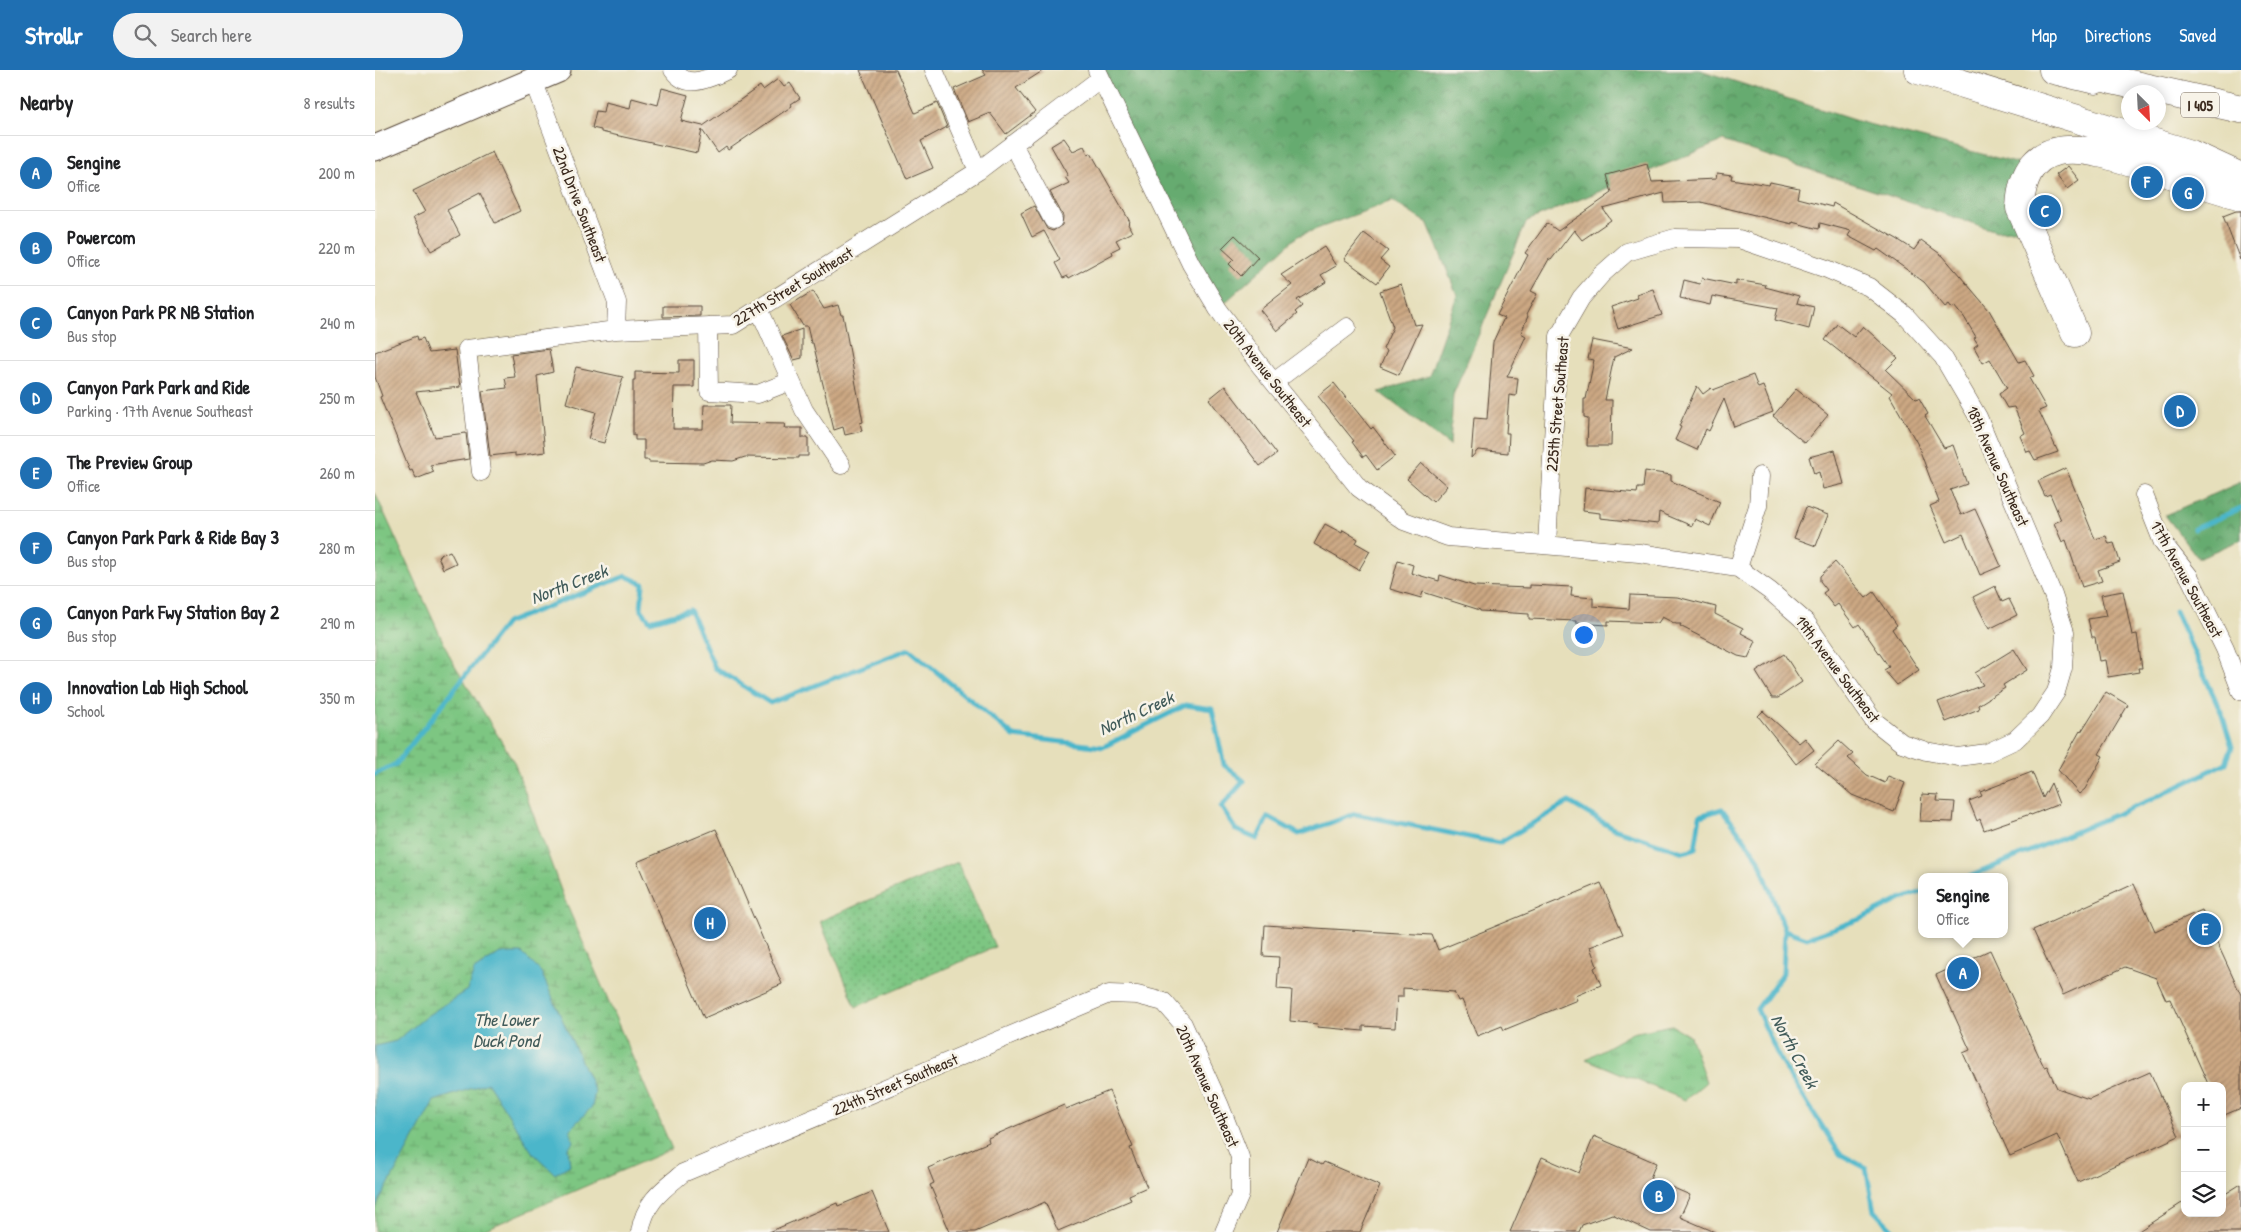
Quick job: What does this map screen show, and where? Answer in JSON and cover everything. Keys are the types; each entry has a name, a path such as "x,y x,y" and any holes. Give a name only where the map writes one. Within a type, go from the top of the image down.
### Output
{"highway":[{"path":"1918,70 2191,154 2241,176"},
{"path":"2053,70 2121,86"},
{"name":"I 405","path":"2079,70 2112,80 2241,109"},
{"name":"I 405","path":"2166,97 2241,114"},
{"path":"2075,333 2020,208 2021,189 2024,178 2042,157 2059,150 2094,151 2241,196"}],"main road":[{"path":"375,148 558,70"}],"street":[{"path":"673,70 679,78 689,82 702,80 728,70"},
{"path":"934,70 978,171"},
{"name":"227th Street Southeast","path":"481,472 467,349 616,330 733,325 978,171 1099,74"},
{"name":"20th Avenue Southeast","path":"1099,74 1191,264 1218,309 1359,488 1404,521 1448,537 1547,544"},
{"name":"22nd Drive Southeast","path":"533,80 617,302 616,330"},
{"path":"1013,144 1053,220"},
{"name":"225th Street Southeast","path":"1547,544 1559,336 1581,298 1601,275 1627,252 1675,238 1739,238"},
{"name":"18th Avenue Southeast","path":"1739,238 1827,269 1869,287 1905,315 1943,356 1978,417 2053,595 2065,632 2063,668 2056,692 2040,716 2015,740"},
{"path":"759,309 804,410 841,465"},
{"path":"708,326 709,391 758,394 791,382"},
{"path":"1274,382 1347,327"},
{"path":"1738,568 1758,506 1761,476"},
{"name":"17th Avenue Southeast","path":"2144,495 2163,543 2189,576 2225,649 2241,691"},
{"name":"19th Avenue Southeast","path":"1547,544 1639,553 1738,568 1770,590 1806,622 1873,720 1902,743 1927,751 1958,757 1987,753 2015,740"},
{"name":"224th Street Southeast","path":"641,1224 660,1192 683,1173 1109,994 1137,995 1164,1002"},
{"name":"20th Avenue Southeast","path":"1164,1002 1183,1024 1220,1106 1240,1157 1240,1195 1225,1232"}],"green space":[{"path":"1097,70 1700,70 1857,121 2031,167 2027,229 1996,231 1723,141 1527,221 1453,395 1450,446 1379,392 1429,376 1457,295 1428,224 1392,201 1298,236 1218,309"},
{"path":"2241,482 2241,540 2198,558 2165,515"},
{"path":"375,493 451,659 514,762 563,896 672,1149 479,1232 375,1232"},
{"path":"958,862 995,947 856,1007 820,921"},
{"path":"1672,1025 1690,1036 1706,1082 1685,1100 1586,1059 1632,1033"}],"water":[{"name":"The Lower Duck Pond","path":"500,953 522,953 541,972 595,1092 592,1107 570,1129 573,1142 568,1148 570,1165 555,1174 532,1152 488,1083 434,1101 375,1209 375,1046 396,1041 428,1015 467,990 474,970"}],"building":[{"path":"860,70 896,70 915,113 937,103 947,127 921,141 933,168 907,179"},
{"path":"982,70 1044,70 1016,88 1035,112 1006,134 990,113 968,122 954,89 986,75"},
{"path":"778,79 784,87 790,83 800,98 791,104 792,106 728,150 726,147 718,153 702,130 697,153 601,132 601,130 592,128 596,111 603,112 605,102 630,108 632,98 658,105 662,88 688,95 681,121 703,126 760,86 763,90"},
{"path":"1064,138 1073,151 1084,146 1088,154 1091,153 1130,222 1128,224 1132,232 1116,240 1120,247 1112,251 1113,254 1069,278 1068,276 1063,278 1055,263 1060,260 1044,231 1032,237 1021,213 1034,206 1047,229 1053,231 1062,225 1063,216 1050,192 1069,183 1065,177 1068,176 1051,146"},
{"path":"492,152 520,211 495,223 480,193 447,210 460,235 431,251 413,218 425,212 413,191"},
{"path":"1647,164 1652,182 1716,179 1717,173 1732,175 1731,179 1769,185 1770,182 1799,188 1797,198 1832,207 1833,203 1914,250 1921,240 1943,256 1989,310 2019,362 2025,360 2034,376 2029,378 2046,408 2039,411 2058,452 2035,460 2030,451 2027,452 2020,436 2025,433 2014,407 2007,408 1999,394 2007,388 1990,359 1983,363 1974,347 1978,344 1974,338 1976,337 1955,306 1952,308 1949,304 1945,307 1924,282 1878,249 1876,251 1848,236 1851,231 1820,223 1819,229 1792,222 1792,224 1701,202 1665,203 1664,193 1603,209 1611,220 1582,240 1574,230 1551,260 1549,259 1531,291 1537,294 1526,315 1528,316 1521,333 1526,336 1507,377 1518,378 1516,396 1509,395 1506,433 1509,433 1508,453 1478,450 1471,458 1474,418 1487,419 1493,342 1504,318 1497,315 1528,255 1525,253 1547,223 1558,231 1612,193 1607,175"},
{"path":"2068,166 2079,180 2067,189 2056,175"},
{"path":"2241,211 2240,260 2223,216"},
{"path":"1364,233 1388,251 1380,260 1389,267 1377,283 1344,259"},
{"path":"1235,235 1258,257 1241,276 1229,264 1234,259 1222,248"},
{"path":"1324,247 1336,266 1321,275 1326,282 1297,300 1302,306 1295,312 1297,314 1277,331 1260,310 1292,285 1281,275"},
{"path":"1702,278 1736,285 1736,280 1766,285 1765,287 1799,296 1797,303 1814,307 1809,329 1775,320 1778,308 1712,296 1710,305 1680,298 1684,280 1700,284"},
{"path":"1401,284 1414,325 1422,324 1399,375 1380,367 1387,351 1383,349 1393,327 1380,291"},
{"path":"1653,289 1662,315 1618,329 1611,307 1638,298 1636,294"},
{"path":"813,291 824,309 838,305 841,315 843,315 863,422 860,423 862,431 845,435 843,427 834,430 813,343 811,343 807,326 803,326 790,305"},
{"path":"663,306 700,306 700,316 663,317"},
{"path":"1837,324 1854,337 1863,326 1898,358 1886,370 1916,399 1919,398 1928,414 1925,416 1944,448 1953,445 1967,484 1950,490 1961,515 1975,509 2001,566 1980,575 1963,534 1946,542 1930,506 1939,502 1917,443 1890,396 1892,393 1825,340"},
{"path":"802,329 802,358 794,360 782,336"},
{"path":"417,336 418,340 423,338 429,353 455,350 460,387 416,392 435,437 466,433 469,459 430,465 434,472 416,479 412,470 410,471 380,397 382,396 375,377 375,352"},
{"path":"1592,340 1633,348 1614,357 1605,400 1612,400 1611,446 1587,446 1588,418 1584,417 1584,399 1586,399 1594,360 1588,359"},
{"path":"549,349 553,372 537,376 545,452 515,456 515,453 490,456 482,391 507,388 505,378 515,377 511,354"},
{"path":"679,360 694,360 694,387 674,387 673,429 703,429 704,405 731,405 730,423 785,424 784,428 802,428 802,438 808,438 808,456 799,456 799,458 745,457 733,461 712,460 703,463 649,462 649,460 644,460 644,440 635,440 635,435 633,435 633,380 635,380 635,372 679,373"},
{"path":"576,367 623,377 604,443 588,439 596,412 566,403"},
{"path":"1753,375 1758,388 1763,386 1773,412 1734,427 1724,399 1709,431 1706,429 1697,450 1675,440 1681,427 1679,426 1697,386 1703,394 1711,388 1713,390"},
{"path":"1334,383 1371,429 1373,427 1395,456 1377,470 1366,455 1363,457 1352,442 1354,441 1318,396"},
{"path":"1225,386 1277,454 1260,466 1209,399"},
{"path":"1796,389 1828,415 1805,443 1773,416"},
{"path":"1835,450 1844,484 1823,489 1819,472 1814,474 1809,457"},
{"path":"1421,463 1447,486 1433,502 1407,479"},
{"path":"2066,468 2095,539 2106,536 2109,544 2114,543 2120,562 2098,570 2102,581 2082,587 2066,540 2062,542 2054,523 2061,520 2050,494 2045,496 2038,481"},
{"path":"1645,471 1671,475 1671,481 1720,502 1710,526 1695,519 1692,526 1659,512 1658,524 1600,518 1600,513 1583,511 1585,488 1637,493 1638,488 1643,488"},
{"path":"1806,507 1828,515 1816,546 1794,538"},
{"path":"1325,524 1342,533 1343,530 1358,539 1356,543 1370,551 1359,570 1314,544"},
{"path":"450,551 456,563 443,569 438,556"},
{"path":"1398,560 1413,565 1411,573 1439,581 1440,575 1474,586 1530,588 1530,585 1572,587 1571,596 1593,598 1593,606 1629,609 1630,595 1677,597 1716,607 1715,614 1743,628 1741,633 1756,641 1748,658 1738,656 1680,626 1681,624 1676,624 1662,617 1658,623 1608,621 1608,625 1576,623 1576,621 1529,619 1529,614 1480,611 1423,592 1421,598 1390,589"},
{"path":"1835,562 1866,598 1874,592 1897,625 1892,629 1919,670 1897,685 1884,670 1889,667 1859,624 1855,627 1838,604 1834,607 1823,593 1827,590 1820,581 1820,576"},
{"path":"1995,586 2002,602 2009,599 2017,615 1989,629 1973,597"},
{"path":"2123,591 2132,635 2137,634 2142,668 2138,668 2139,672 2108,677 2105,660 2099,661 2095,637 2092,637 2088,619 2106,616 2101,595"},
{"path":"2014,649 2027,670 2003,685 2005,688 1978,705 1979,709 1946,722 1938,702 1983,685 1975,673"},
{"path":"1784,654 1802,682 1778,698 1772,698 1756,672"},
{"path":"2106,692 2128,705 2099,754 2103,756 2085,789 2079,794 2058,770 2080,731"},
{"path":"1763,711 1799,743 1805,738 1814,750 1796,764 1758,716"},
{"path":"1839,741 1853,754 1848,758 1867,775 1885,783 1888,776 1905,783 1894,812 1852,795 1815,764"},
{"path":"2032,772 2043,798 2051,783 2059,804 1984,830 1980,819 1977,821 1969,801 1982,796 1980,792"},
{"path":"1922,794 1938,795 1937,801 1955,802 1953,822 1920,821"},
{"path":"716,829 782,984 704,1018 637,862"},
{"path":"1601,883 1623,934 1590,947 1597,966 1594,968 1601,985 1575,996 1577,1000 1504,1030 1502,1026 1477,1036 1462,1000 1458,1001 1454,992 1403,988 1403,997 1397,997 1395,1028 1363,1026 1363,1031 1317,1027 1318,1024 1290,1021 1292,990 1277,989 1279,957 1263,956 1265,925 1432,935 1438,950"},
{"path":"2134,884 2155,931 2202,910 2241,995 2241,1108 2226,1114 2226,1082 2207,1082 2170,999 2166,1000 2156,978 2125,967 2063,995 2033,930"},
{"path":"1990,950 2044,1067 2047,1066 2057,1088 2089,1099 2150,1072 2179,1136 2078,1182 2057,1135 2010,1156 1963,1053 1970,1050 1936,975"},
{"path":"1109,1091 1133,1147 1130,1148 1147,1187 1129,1195 1131,1200 1058,1231 1045,1202 975,1232 950,1232 930,1185 934,1183 928,1168 989,1142 988,1138 1064,1105 1066,1109"},
{"path":"1594,1136 1656,1163 1650,1178 1690,1195 1680,1217 1715,1232 1651,1232 1612,1214 1582,1225 1579,1232 1510,1232 1542,1157 1579,1173"},
{"path":"1308,1158 1322,1165 1324,1162 1380,1186 1360,1232 1277,1232"},
{"path":"2241,1184 2241,1232 2137,1232 2181,1204 2181,1217 2226,1217 2226,1193"},
{"path":"872,1192 889,1232 769,1232 837,1203 838,1206"}],"waterway":[{"path":"2194,529 2241,508"},
{"name":"North Creek","path":"375,774 396,764 506,623 626,576 643,584 641,609 650,621 690,610 715,668 770,703 909,649 1014,736 1103,747 1186,705 1212,709 1224,765 1244,781 1221,807 1236,830 1257,839 1268,817 1299,834 1355,814 1499,843 1569,802 1614,829 1683,852 1695,849 1700,816 1722,809 1758,858 1785,930 1783,973 1757,1009 1781,1062 1840,1154 1866,1168 1874,1211 1895,1232"},
{"path":"1978,873 2150,800 2226,763 2232,747 2222,714 2175,611"},
{"path":"1785,930 1807,938 1863,918 1899,900 1918,893"}],"place":[{"name":"Canyon Park Park & Ride Bay 3","path":"2147,182"},
{"name":"Canyon Park Fwy Station Bay 2","path":"2188,193"},
{"name":"Canyon Park PR NB Station","path":"2045,211"},
{"name":"Canyon Park Park and Ride","path":"2180,411"},
{"name":"Innovation Lab High School","path":"710,923"},
{"name":"The Preview Group","path":"2205,929"},
{"name":"Sengine","path":"1963,973"},
{"name":"Powercom","path":"1659,1196"}]}
